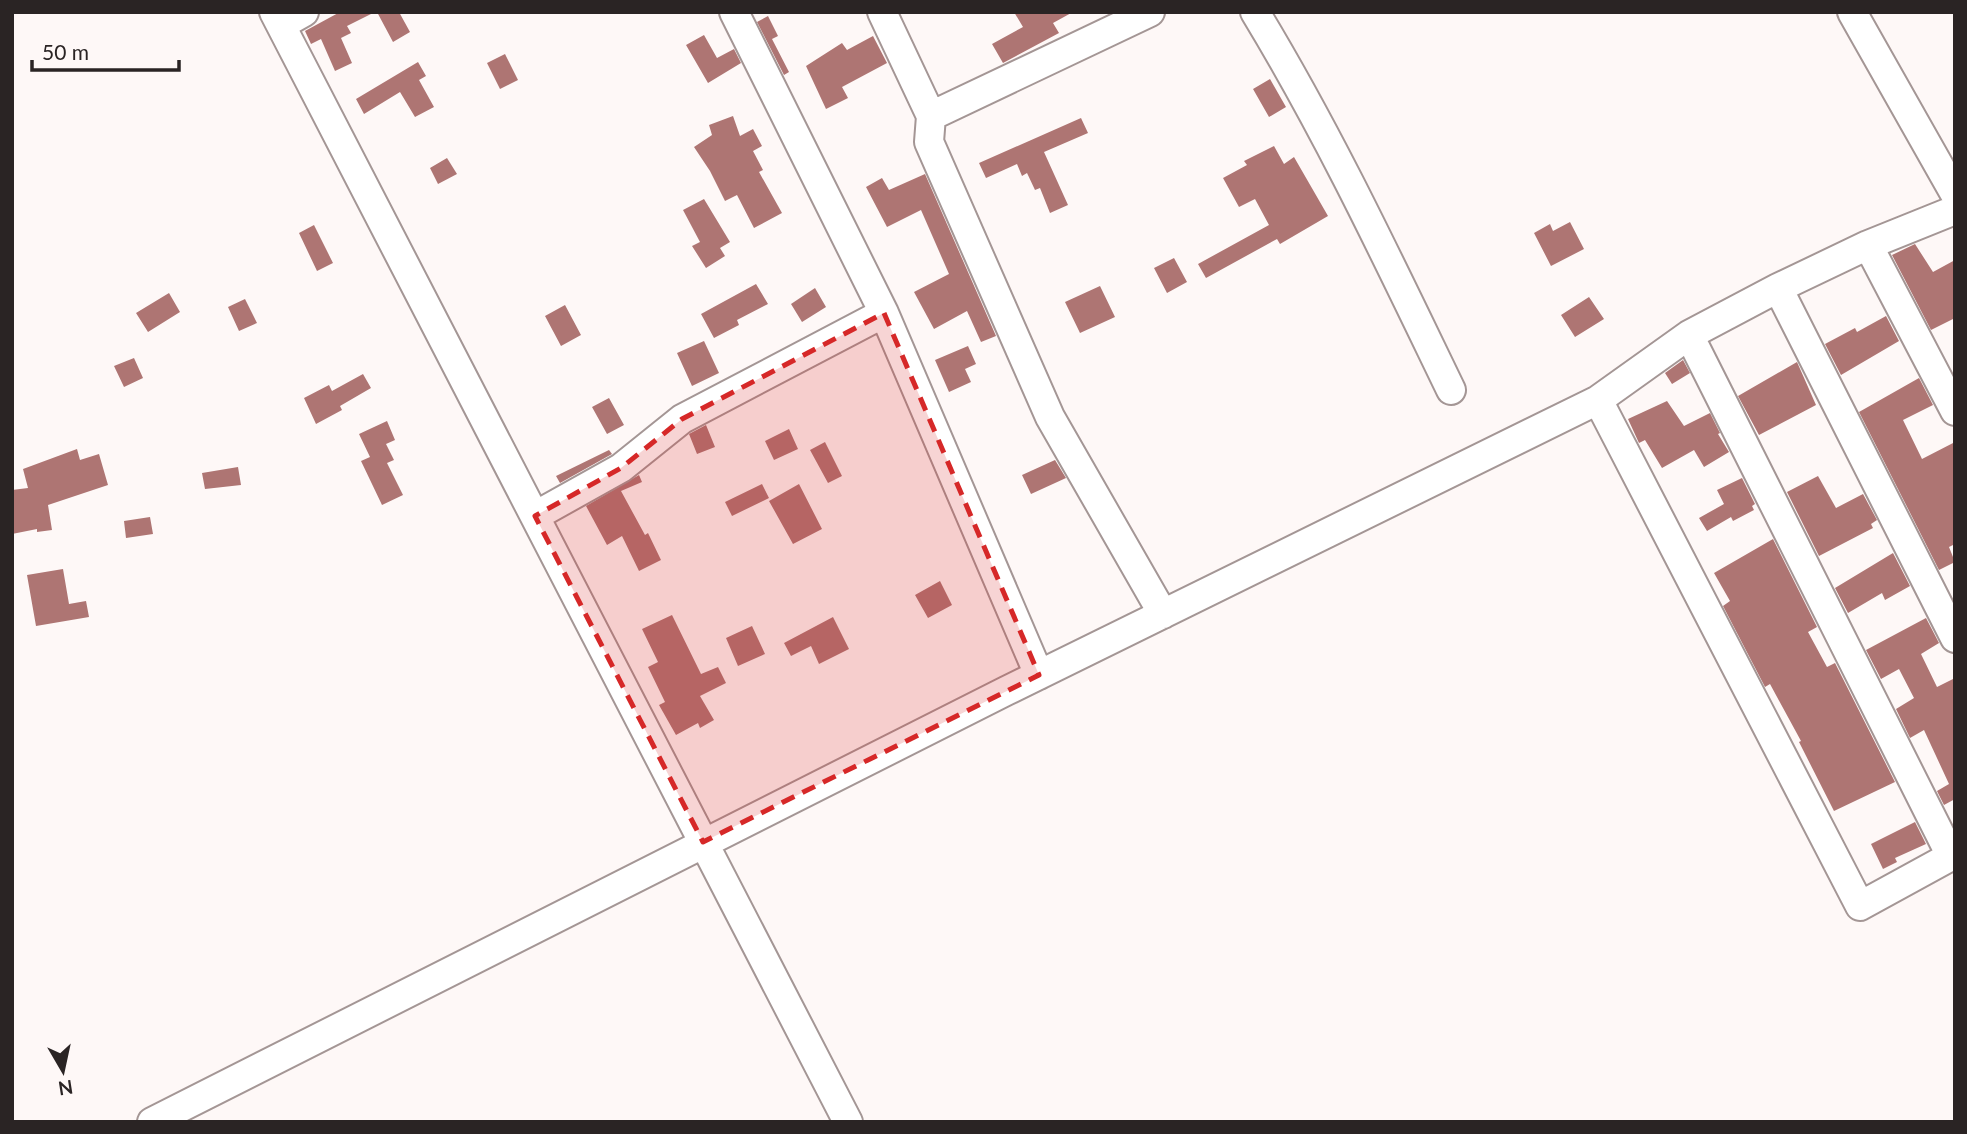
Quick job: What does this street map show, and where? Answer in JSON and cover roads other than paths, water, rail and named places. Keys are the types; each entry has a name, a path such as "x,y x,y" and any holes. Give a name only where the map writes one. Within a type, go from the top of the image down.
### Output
{"street":[{"path":"734,12 884,313 1039,675"},
{"path":"882,12 931,116 929,142 1050,417 1163,614"},
{"path":"931,116 1150,12"},
{"path":"1255,12 1337,156 1451,390"},
{"path":"1852,12 1955,194"},
{"path":"286,16 535,516 848,1122"},
{"path":"152,1122 703,842 1598,400 1689,335 1778,288 1868,245 1955,210"},
{"path":"1868,245 1955,411"},
{"path":"1778,288 1955,638"},
{"path":"535,516 621,468 682,419 884,313"},
{"path":"1598,400 1860,906 1953,855 1689,335"}]}
